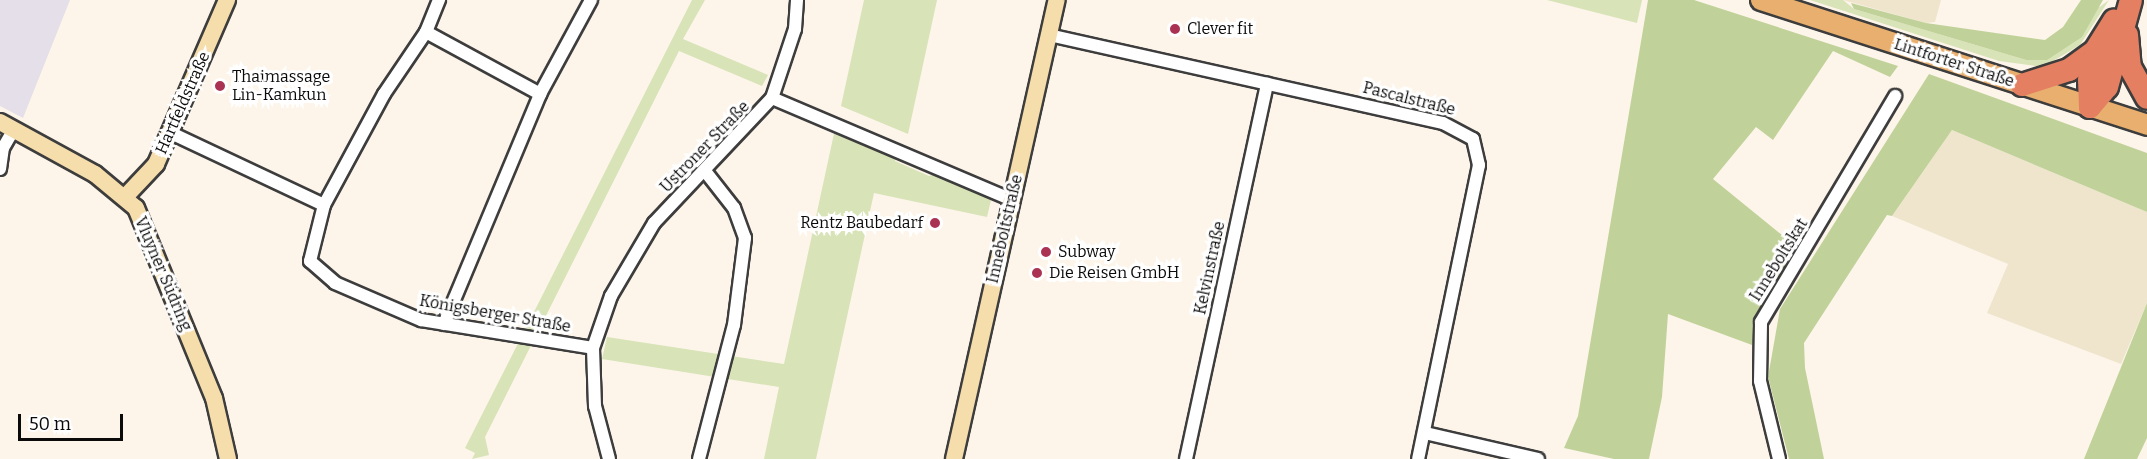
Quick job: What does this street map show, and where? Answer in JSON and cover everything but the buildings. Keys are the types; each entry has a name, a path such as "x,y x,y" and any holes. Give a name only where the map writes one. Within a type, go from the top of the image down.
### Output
{"highway":[{"path":"2022,85 2069,70 2095,51 2132,0"},
{"path":"2120,14 2130,67 2147,98"},
{"path":"2090,107 2089,80 2120,14"}],"main road":[{"name":"Lintforter Straße","path":"1761,0 2147,125"}],"street":[{"name":"Hartfeldstraße","path":"126,196 156,164 226,0"},
{"name":"Königsberger Straße","path":"439,0 426,32 384,94 324,205 310,261 316,271 379,306 444,324 593,348"},
{"path":"444,324 540,94 591,0"},
{"path":"772,98 795,29 798,0"},
{"name":"Inneboltstraße","path":"954,459 1057,0"},
{"path":"426,32 540,94"},
{"name":"Pascalstraße","path":"1049,35 1443,123 1473,139 1479,165 1418,459"},
{"name":"Kelvinstraße","path":"1186,459 1267,84"},
{"name":"Inneboltskat","path":"1779,459 1760,381 1761,322 1895,96"},
{"name":"Ustroner Straße","path":"609,459 595,406 593,348 611,296 633,253 654,223 772,98 1012,200"},
{"path":"0,169 7,125"},
{"name":"Vluyner Südring","path":"7,125 126,196 141,216 214,398 228,459"},
{"path":"171,133 324,205"},
{"path":"699,459 734,325 745,238 734,208 705,171"},
{"path":"1425,433 1538,459"}],"shaded area":[{"path":"0,0 70,0 23,118 0,106"},
{"path":"1843,0 1941,0 1935,22 1926,23"},
{"path":"1952,130 2147,212 2147,303 2121,364 1987,313 2008,264 1892,216"}],"green space":[{"path":"692,0 705,0 683,39 768,75 762,86 679,51 485,437 489,455 472,459 475,453 465,448"},
{"path":"864,0 937,0 908,134 841,106"},
{"path":"1547,0 1642,0 1637,23"},
{"path":"1648,0 1694,0 1898,66 1890,77 1833,51 1773,140 1756,127 1713,179 1798,248 1762,304 1752,345 1668,314 1662,397 1649,459 1614,459 1564,448 1578,416"},
{"path":"1810,0 1843,0 1854,9 2026,60 2109,0 2080,45 2043,67 1999,61"},
{"path":"2081,0 2103,0 2082,37 2047,60 2026,60 1854,9 1851,3 1926,23 2045,40 2063,27"},
{"path":"1929,74 2147,153 2147,212 1952,130 1892,216 1887,215 1804,343 1805,368 1824,459 1789,459 1768,377 1780,309"},
{"path":"835,129 897,155 895,161 929,176 938,173 991,200 987,217 874,193 816,459 764,459 779,387 602,359 607,337 784,364"},
{"path":"2147,303 2147,438 2137,459 2084,459"}],"place":[{"name":"Clever fit","path":"1175,29"},
{"name":"Thaimassage Lin-Kamkun","path":"220,86"},
{"name":"Rentz Baubedarf","path":"935,223"},
{"name":"Subway","path":"1046,252"},
{"name":"Die Reisen GmbH","path":"1037,273"}]}
